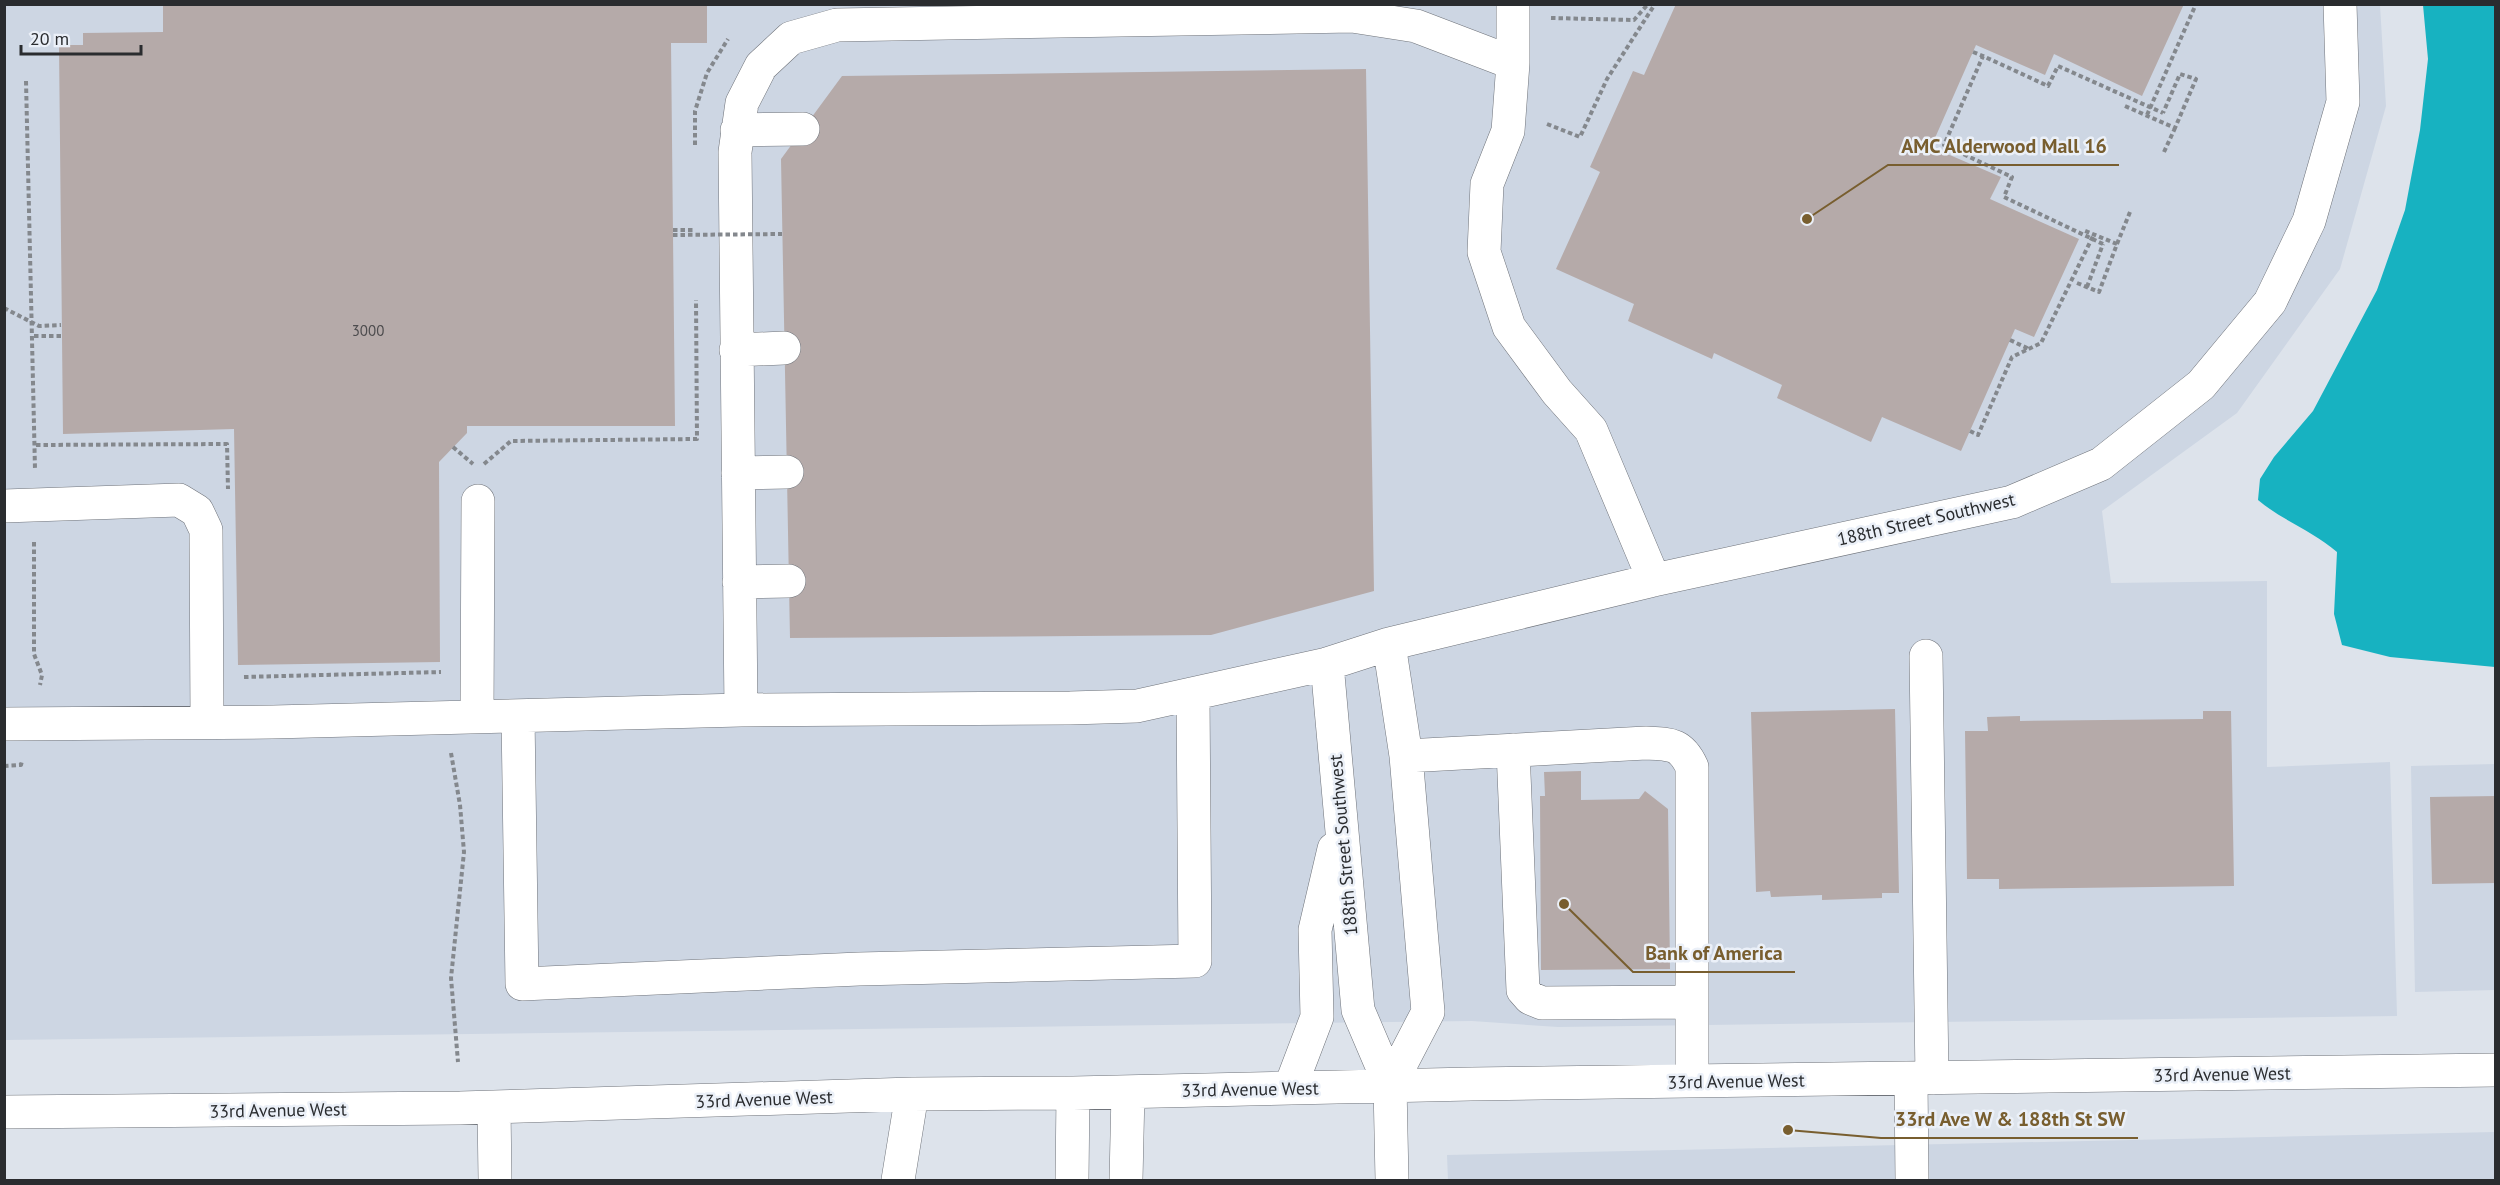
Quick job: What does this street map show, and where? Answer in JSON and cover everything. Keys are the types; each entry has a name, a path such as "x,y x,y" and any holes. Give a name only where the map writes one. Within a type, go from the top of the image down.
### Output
{"street":[{"path":"1513,4 1513,63 1508,131 1487,184 1484,252 1509,327 1557,392 1591,430 1654,580"},
{"name":"188th Street Southwest","path":"1392,1180 1390,1085 1358,1010 1327,664 1389,644 1654,580 2012,502 2101,464 2201,385 2270,302 2309,221 2343,102 2340,4"},
{"path":"741,710 735,152 742,103 761,66 791,38 832,15 1352,16 1416,26 1513,63"},
{"path":"737,130 803,129"},
{"path":"736,350 784,348"},
{"path":"738,473 787,472"},
{"path":"4,506 178,500 197,511 206,530 207,721"},
{"path":"477,717 478,501"},
{"path":"739,582 789,581"},
{"name":"188th Street Southwest","path":"1389,644 1406,756 1428,1012 1390,1085"},
{"path":"1912,1180 1921,1078 1926,656"},
{"path":"4,724 477,717 741,710 1137,706 1327,664"},
{"path":"518,716 522,984 859,969 1195,961 1193,695"},
{"path":"1406,756 1646,743 1671,744 1686,754 1692,767 1692,1082"},
{"path":"1513,750 1523,990 1530,998 1542,1003 1691,1002"},
{"path":"1290,1088 1317,1017 1315,930 1341,821"},
{"name":"33rd Avenue West","path":"4,1112 494,1107 912,1094 1128,1092 1390,1085 2496,1070"},
{"path":"1126,1180 1128,1092"},
{"path":"1072,1180 1073,1093"},
{"path":"898,1180 912,1094"},
{"path":"494,1107 495,1180"}],"path":[{"path":"1551,11 1551,19 1634,21 1648,4"},
{"path":"1545,118 1548,125 1580,137 1607,79 1655,4"},
{"path":"2146,115 2196,4"},
{"path":"695,147 695,111 707,73 728,39"},
{"path":"1973,52 2048,86 2058,66 2163,113 2180,74 2196,79 2164,152"},
{"path":"1983,56 1944,145 2012,177 2004,197 2103,244 2087,287"},
{"path":"26,81 35,477"},
{"path":"2125,106 2175,128"},
{"path":"2077,283 2099,292 2130,212"},
{"path":"696,242 696,230 673,232 782,234"},
{"path":"2084,230 2117,244"},
{"path":"1970,431 1978,435 2012,357 2041,343 2094,234"},
{"path":"478,469 511,441 697,439 696,290"},
{"path":"4,308 39,326 62,325"},
{"path":"33,336 62,336"},
{"path":"2010,340 2029,349"},
{"path":"34,533 34,654 42,675 39,689"},
{"path":"451,753 460,804 464,852 451,978 458,1062"}],"shaded area":[{"path":"4,5 2380,5 2386,106 2340,269 2237,413 2102,511 2111,583 2267,581 2267,767 2390,762 2397,1016 1558,1027 1472,1021 5,1040"},
{"path":"2495,764 2495,990 2415,992 2411,766"},
{"path":"2495,1132 2496,1180 1448,1180 1447,1155"}],"water":[{"path":"2423,5 2495,5 2495,667 2390,657 2342,645 2334,614 2337,552 2258,500 2260,479 2274,457 2313,411 2377,290 2405,210 2420,130 2428,59"}],"building":[{"path":"163,4 707,4 707,43 671,43 675,426 467,426 467,433 439,462 440,662 238,665 234,429 63,434 59,45 83,45 83,33 163,32"},
{"path":"1676,4 2184,4 2142,96 2054,54 2045,75 1976,45 1931,147 2001,177 1990,199 2079,239 2034,337 2015,329 1961,451 1882,417 1871,442 1777,398 1782,385 1714,353 1712,359 1628,321 1634,304 1556,269 1600,172 1590,167 1633,71 1644,75"},
{"path":"1366,69 1374,591 1211,635 790,638 781,159 842,76"},
{"path":"1895,709 1899,893 1882,893 1882,898 1822,900 1822,895 1771,897 1770,891 1756,892 1751,712"},
{"path":"2203,711 2231,711 2234,886 1999,889 1999,879 1967,879 1965,731 1988,731 1987,717 2020,716 2020,721 2203,719"},
{"path":"1581,771 1581,800 1639,799 1645,791 1668,809 1670,969 1541,970 1540,796 1545,796 1544,772"},
{"path":"2496,796 2496,883 2432,884 2430,797"}],"place":[{"name":"AMC Alderwood Mall 16","path":"1807,219"},
{"name":"Bank of America","path":"1564,904"},
{"name":"33rd Ave W & 188th St SW","path":"1788,1130"}]}
